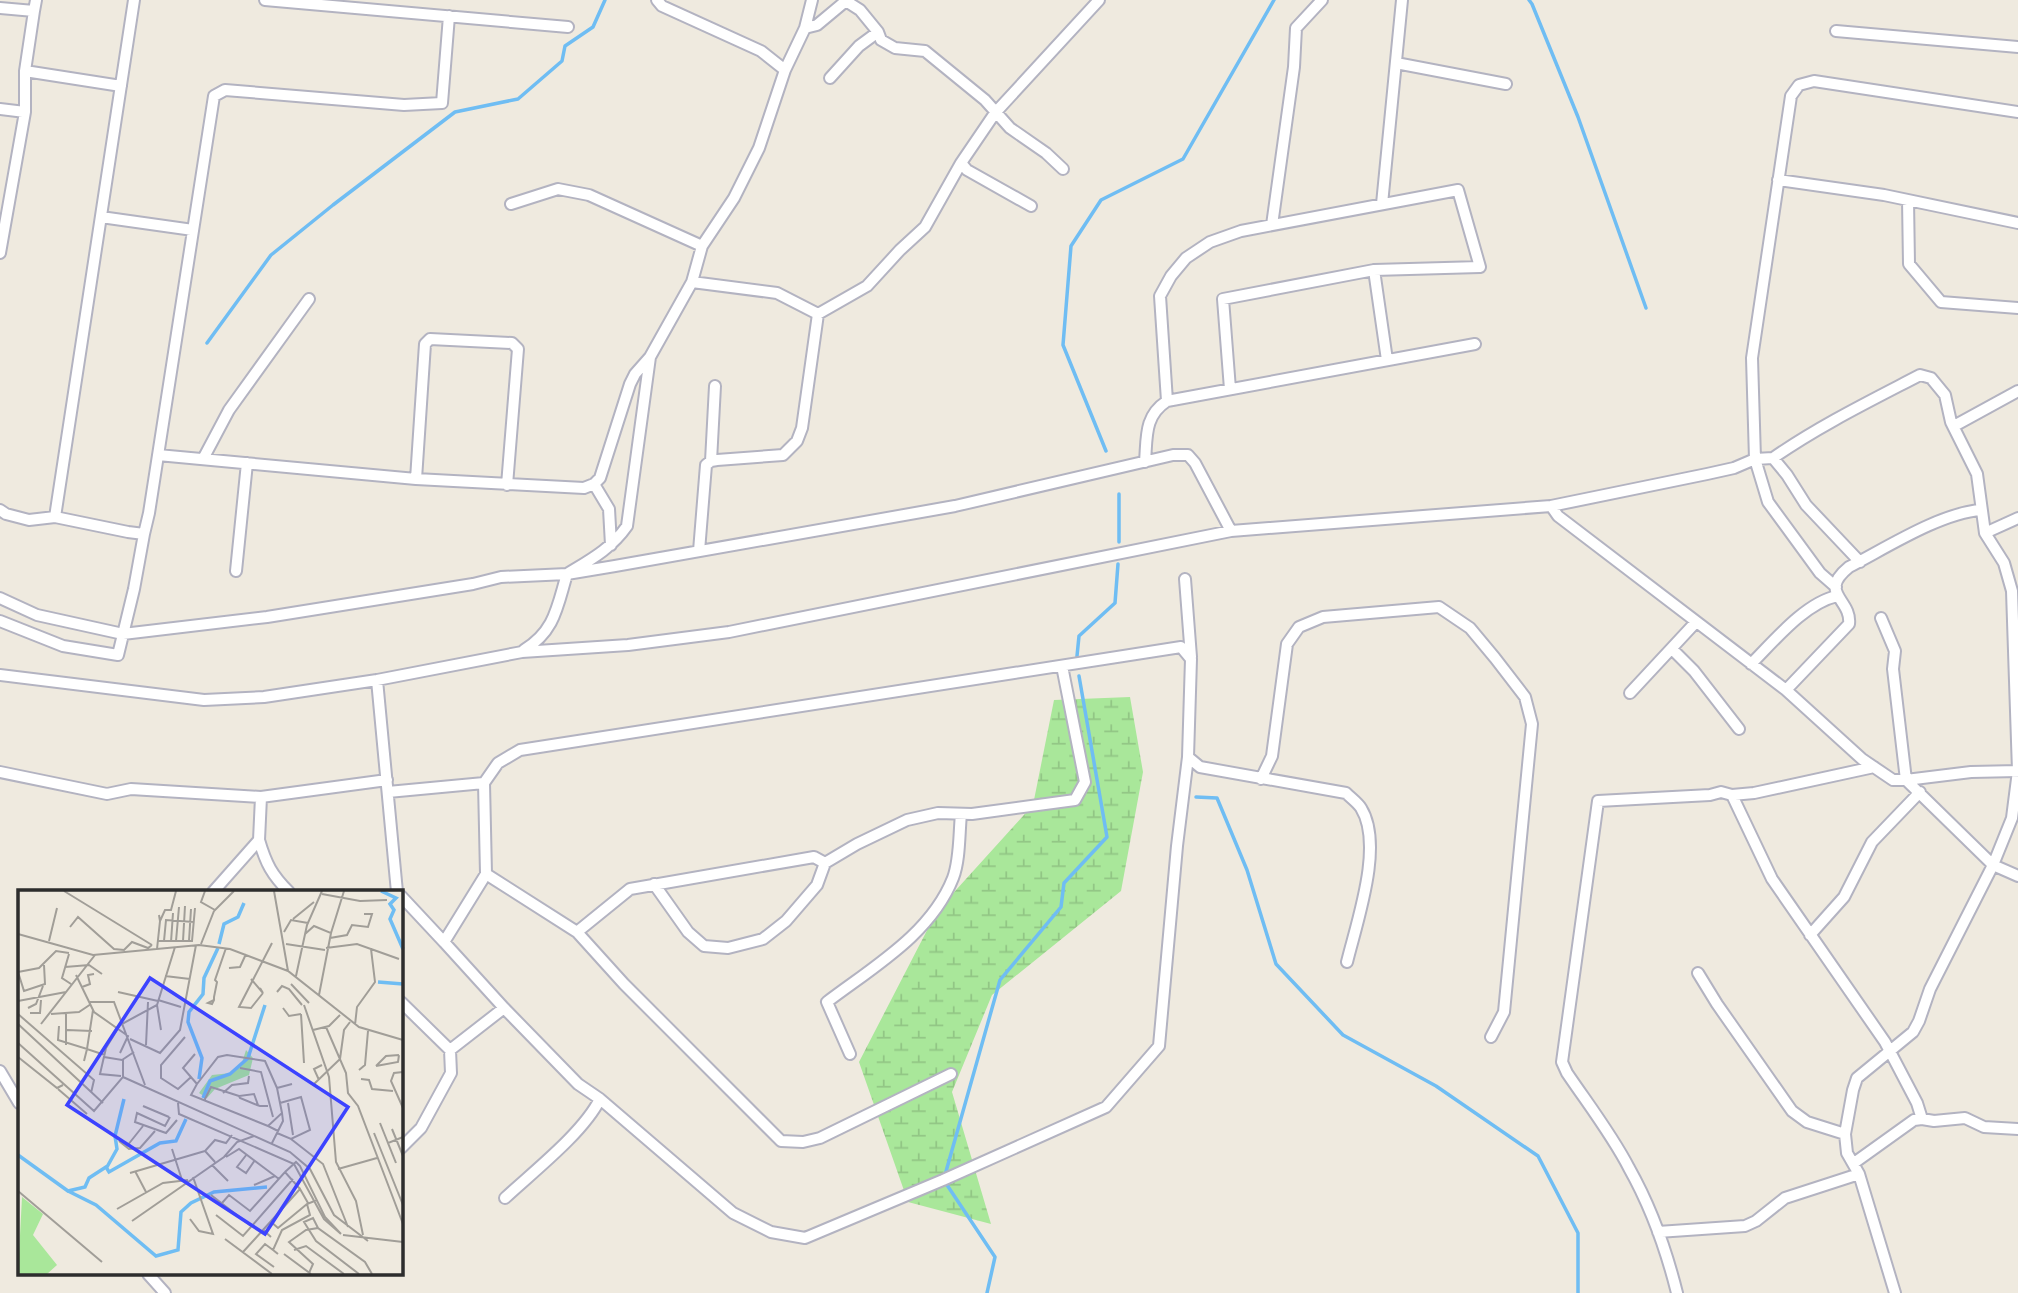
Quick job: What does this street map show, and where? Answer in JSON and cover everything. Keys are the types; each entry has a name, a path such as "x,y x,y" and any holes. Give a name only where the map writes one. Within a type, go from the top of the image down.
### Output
{"street":[{"path":"55,517 134,0"},
{"path":"265,0 568,27"},
{"path":"656,0 662,6 761,51 785,70"},
{"path":"158,455 416,479 584,488 594,484 600,478 630,384 650,357 692,282 702,246 734,198 759,148 812,0"},
{"path":"804,28 817,25 847,0 860,10 878,32 881,40 895,48 925,51 985,100 1010,128 1046,153 1063,169"},
{"path":"818,314 867,286 925,227 961,163 995,113 1099,0"},
{"path":"1272,225 1294,67 1296,28 1322,0"},
{"path":"1382,204 1402,0"},
{"path":"0,8 35,6 24,71 25,112 0,253"},
{"path":"0,621 63,646 118,655 149,513 214,96 225,90 404,105 442,103 449,16"},
{"path":"1836,31 2018,47"},
{"path":"830,78 859,46 878,32"},
{"path":"1396,63 1506,84"},
{"path":"24,71 121,86"},
{"path":"1786,690 1849,624 1850,617 1836,592 1768,502 1755,459 1752,358 1791,96 1799,85 1814,81 2018,112"},
{"path":"0,109 25,112"},
{"path":"961,163 967,170 1031,206"},
{"path":"1778,180 1908,200 2018,223"},
{"path":"511,204 558,189 589,195 702,246"},
{"path":"1167,401 1160,296 1171,276 1186,258 1210,242 1241,231 1458,190 1480,267 1374,270 1223,299 1230,389"},
{"path":"1908,200 1909,264 1941,302 2018,308"},
{"path":"101,216 193,230"},
{"path":"1374,270 1387,360"},
{"path":"692,282 777,293 818,314"},
{"path":"203,459 229,410 309,299"},
{"path":"699,551 706,465 711,461 783,455 797,441 802,428 818,314"},
{"path":"416,479 425,344 430,340 512,342 518,349 507,485"},
{"path":"1144,462 1149,418 1167,401 1475,344"},
{"path":"522,652 540,640 552,622 567,574 611,545 627,526 650,357"},
{"path":"0,675 204,700 264,697 377,681 522,652 628,645 729,632 1231,531 1552,506 1734,468 1755,459 1773,458 1805,435 1920,375 1931,378 1945,395 1950,413 1959,423 1974,467 1982,502 1985,533 2004,563 2015,595 2018,771 2012,818 1993,865 1930,989 1919,1021 1913,1032 1857,1078 1845,1134 1847,1153 1856,1169 1895,1293"},
{"path":"711,461 715,386"},
{"path":"1959,423 2018,391"},
{"path":"0,598 37,615 123,634 267,617 473,584 501,577 567,574 956,506 1144,462 1188,455 1195,463 1231,531"},
{"path":"1773,458 1806,505 1860,562"},
{"path":"236,571 247,463"},
{"path":"594,484 609,509 611,545"},
{"path":"1552,506 1558,516 1786,690 1874,767 1893,780 1971,772 2018,771"},
{"path":"0,510 29,520 55,517 144,534"},
{"path":"1751,663 1807,611 1836,592 1840,575 1911,535 1964,512 1981,510"},
{"path":"1985,533 2018,519"},
{"path":"402,897 579,1084 733,1213 771,1232 805,1238 1105,1107 1159,1046 1188,757 1191,659 1185,579"},
{"path":"1261,779 1272,756 1287,644 1299,628 1323,617 1439,607 1470,628 1525,697 1532,724 1504,1012 1491,1037"},
{"path":"1881,618 1895,651 1894,669 1906,780 1993,865 2018,876"},
{"path":"1630,693 1696,622"},
{"path":"444,942 486,874 484,783 498,763 520,750 1181,647 1191,659"},
{"path":"1672,649 1695,671 1739,729"},
{"path":"654,884 688,932 705,946 728,948 763,939 786,921 817,885 825,863 907,820 938,813 961,814 1075,800 1085,782 1062,666"},
{"path":"377,681 399,890"},
{"path":"1188,757 1200,767 1346,793 1361,807 1370,831 1370,863 1347,961"},
{"path":"1677,1293 1658,1233 1629,1166 1562,1062 1598,801 1710,795 1721,792 1732,795 1764,792 1874,767"},
{"path":"0,772 107,794 131,789 261,797 387,780"},
{"path":"388,792 484,783"},
{"path":"1810,934 1844,897 1872,842 1920,792"},
{"path":"1732,795 1772,879 1890,1050 1917,1103 1922,1119"},
{"path":"261,797 259,840 265,863 287,890"},
{"path":"850,1054 827,1002 908,939 937,911 954,876 961,814"},
{"path":"215,890 259,840"},
{"path":"577,932 630,890 814,857 825,863"},
{"path":"486,874 577,932 624,984 781,1141 803,1142 820,1138 951,1074"},
{"path":"1698,973 1792,1111 1807,1122 1845,1134"},
{"path":"402,1003 450,1050 451,1073 421,1128 402,1147"},
{"path":"450,1050 504,1007"},
{"path":"0,1071 18,1101"},
{"path":"505,1199 594,1112 600,1099"},
{"path":"1658,1233 1745,1226 1786,1198 1856,1169 1907,1123 1922,1119 1934,1121 1965,1118 1984,1127 2018,1129"},
{"path":"150,1276 165,1293"}],"green space":[{"path":"1130,697 1143,772 1121,891 992,995 952,1092 991,1224 908,1202 859,1062 937,911 1033,805 1054,700"}],"waterway":[{"path":"207,343 271,255 455,112 518,99 562,61 565,46 593,27 605,0"},
{"path":"1106,451 1063,345 1071,246 1101,200 1183,159 1274,0"},
{"path":"1529,0 1578,117 1646,308"},
{"path":"1119,494 1119,542"},
{"path":"1077,656 1079,636 1115,603 1118,564"},
{"path":"945,1175 1000,980 1061,907 1064,883 1107,837 1079,676"},
{"path":"1196,797 1217,798 1247,870 1276,964 1343,1035 1436,1086 1538,1156 1578,1233 1578,1293"},
{"path":"945,1182 995,1257 987,1293"}]}
